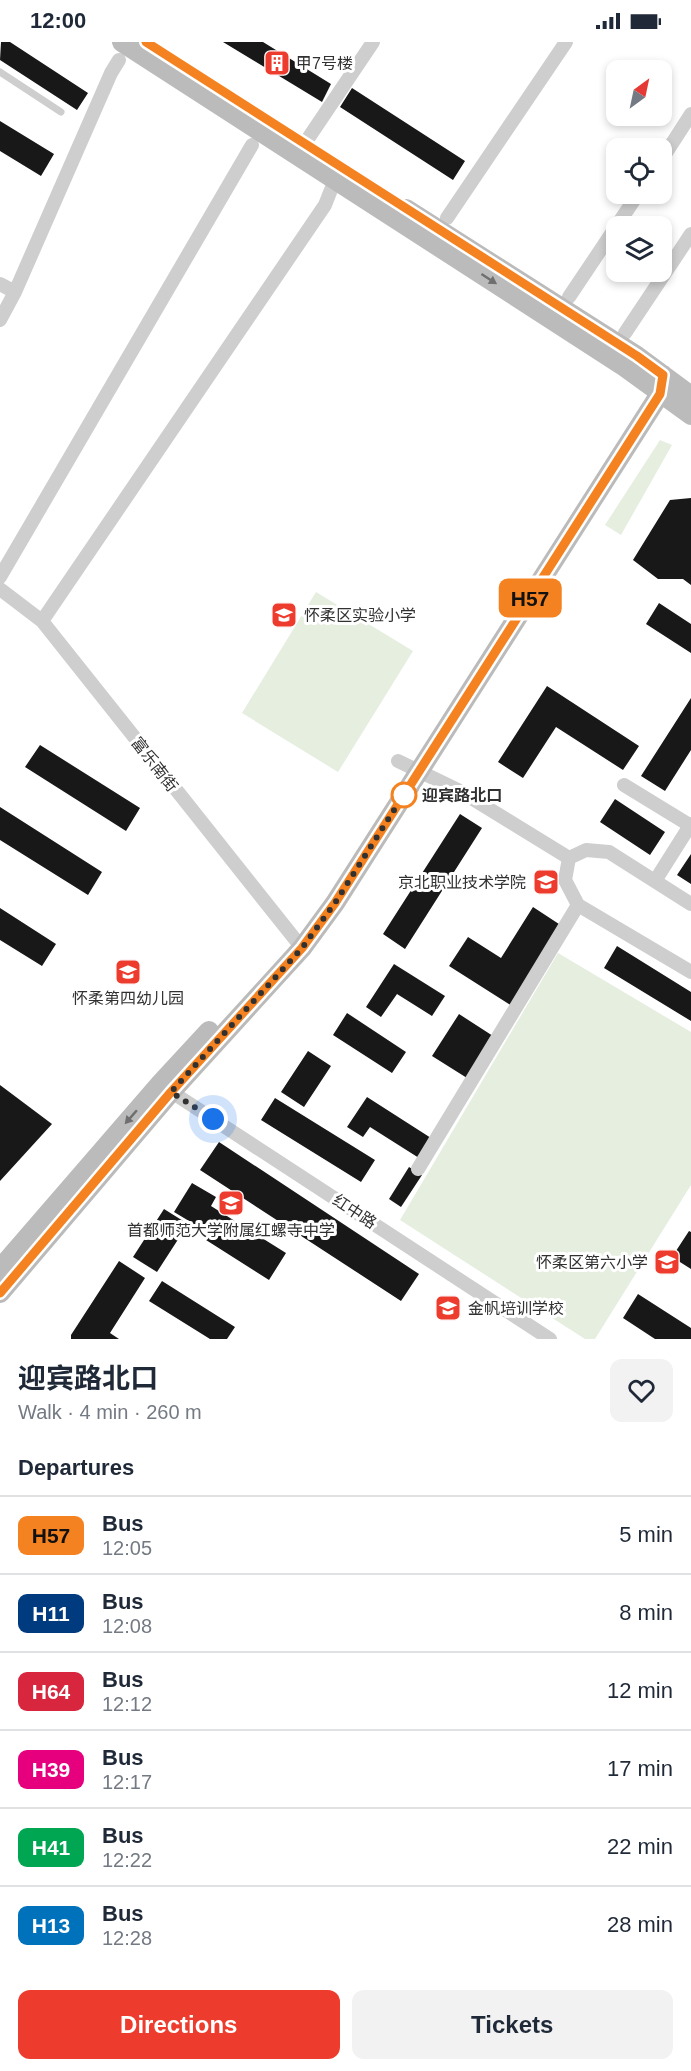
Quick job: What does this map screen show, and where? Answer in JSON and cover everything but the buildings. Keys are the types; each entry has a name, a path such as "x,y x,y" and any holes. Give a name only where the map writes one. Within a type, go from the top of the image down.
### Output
{"main road":[{"path":"146,42 300,149 637,356 658,385 691,415"},
{"path":"121,51 300,149"},
{"path":"658,385 691,396"},
{"path":"0,1269 335,903 409,766 658,385"},
{"path":"0,1293 166,1088"}],"street":[{"path":"300,149 374,42"},
{"path":"447,218 566,42"},
{"path":"0,320 15,292 121,51"},
{"path":"672,143 691,114"},
{"path":"0,577 252,145"},
{"path":"42,621 325,205 338,173"},
{"path":"569,297 631,204"},
{"path":"625,333 691,234"},
{"path":"0,284 15,292"},
{"name":"富乐南街","path":"0,589 42,621 298,943"},
{"path":"409,766 460,791 569,858"},
{"path":"624,785 691,825 655,881"},
{"path":"569,858 586,850 609,852 691,904"},
{"path":"569,858 565,880 578,905 691,972"},
{"path":"418,1169 578,905"},
{"name":"红中路","path":"166,1088 550,1339"}],"lane":[{"path":"0,72 61,112"}],"green space":[{"path":"660,440 672,445 621,535 605,525"},
{"path":"316,592 413,651 338,772 242,713"},
{"path":"558,953 691,1032 691,1185 595,1339 585,1339 400,1220"}],"bus line":[{"name":"H57","path":"0,1293 171,1092 302,948 335,903 660,394 663,375 637,356 146,42"}],"place":[{"name":"甲7号楼","path":"277,63"},
{"name":"怀柔区实验小学","path":"284,615"},
{"name":"迎宾路北口","path":"404,795"},
{"name":"京北职业技术学院","path":"546,882"},
{"name":"怀柔第四幼儿园","path":"128,972"},
{"name":"首都师范大学附属红螺寺中学","path":"231,1203"},
{"name":"怀柔区第六小学","path":"667,1262"},
{"name":"金帆培训学校","path":"448,1308"}],"route":[{"path":"213,1119 171,1092 302,948 335,903 408,788 404,795"}]}
